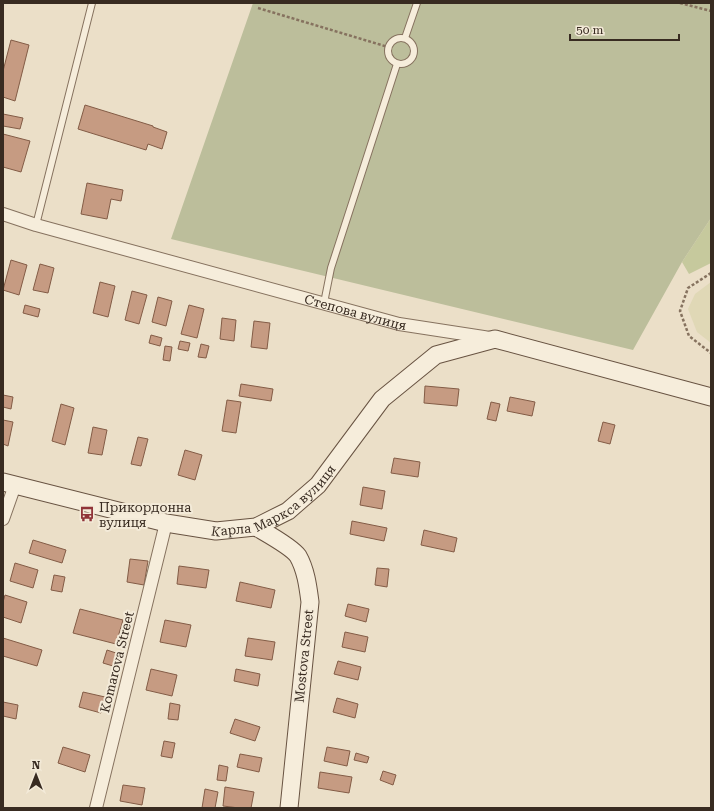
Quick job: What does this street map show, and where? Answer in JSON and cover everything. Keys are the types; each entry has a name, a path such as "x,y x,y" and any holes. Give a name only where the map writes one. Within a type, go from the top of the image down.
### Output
{"street":[{"name":"Степова вулиця","path":"3,214 36,225 399,324 495,339 711,397"},
{"name":"Карла Маркса вулиця","path":"9,483 166,523 216,531 256,527 288,511 318,485 382,399 436,355 495,339"},
{"path":"3,519 9,483"},
{"name":"Komarova Street","path":"96,808 166,523"},
{"name":"Mostova Street","path":"256,527 279,540 298,556 307,578 310,602 289,808"}],"lane":[{"path":"36,225 92,3"},
{"path":"405,38 417,3"},
{"path":"405,38 410,40 413,44 414,54 412,59 408,62 398,64 389,57 387,52 388,47 395,39 405,38"},
{"path":"324,303 331,268 398,64"}],"path":[{"path":"680,3 711,11"},
{"path":"258,8 388,47"},
{"path":"711,273 688,288 680,311 689,336 711,353"}],"shaded area":[{"path":"711,282 711,343 697,332 688,309 695,294"}],"green space":[{"path":"253,3 711,3 711,218 682,262 633,350 171,239"},
{"path":"711,218 711,263 689,274 682,262"}],"building":[{"path":"11,40 29,45 15,101 3,97 3,71"},
{"path":"85,105 153,126 167,132 162,149 148,144 146,150 78,129"},
{"path":"3,114 23,118 20,129 3,126"},
{"path":"3,134 30,141 21,172 3,167"},
{"path":"87,183 123,190 121,201 111,199 107,219 81,214"},
{"path":"11,260 27,265 19,295 3,290"},
{"path":"40,264 54,268 48,293 33,290"},
{"path":"100,282 115,286 108,317 93,313"},
{"path":"132,291 147,295 139,324 125,320"},
{"path":"158,297 172,301 166,326 152,322"},
{"path":"25,305 40,309 38,317 23,313"},
{"path":"189,305 204,309 197,338 181,334"},
{"path":"222,318 236,320 234,341 220,339"},
{"path":"254,321 270,323 267,349 251,347"},
{"path":"151,335 162,338 160,346 149,343"},
{"path":"180,341 190,343 188,351 178,349"},
{"path":"201,344 209,346 206,358 198,357"},
{"path":"165,346 172,347 170,361 163,360"},
{"path":"241,384 273,389 271,401 239,396"},
{"path":"425,386 459,389 457,406 424,403"},
{"path":"3,395 13,397 11,409 3,407"},
{"path":"510,397 535,402 532,416 507,411"},
{"path":"227,400 241,402 236,433 222,431"},
{"path":"491,402 500,404 496,421 487,419"},
{"path":"61,404 74,408 65,445 52,441"},
{"path":"3,420 13,422 8,446 3,444"},
{"path":"603,422 615,425 610,444 598,441"},
{"path":"93,427 107,430 102,455 88,453"},
{"path":"138,437 148,439 141,466 131,464"},
{"path":"185,450 202,455 195,480 178,475"},
{"path":"394,458 420,462 418,477 391,473"},
{"path":"363,487 385,491 382,509 360,505"},
{"path":"352,521 387,528 384,541 350,534"},
{"path":"424,530 457,538 454,552 421,545"},
{"path":"33,540 66,550 62,563 29,553"},
{"path":"130,559 148,561 144,585 127,582"},
{"path":"15,563 38,570 33,588 10,581"},
{"path":"179,566 209,570 206,588 177,584"},
{"path":"377,568 389,569 387,587 375,585"},
{"path":"54,575 65,577 62,592 51,590"},
{"path":"240,582 275,590 271,608 236,601"},
{"path":"5,595 27,602 21,623 3,617 3,602"},
{"path":"348,604 369,609 366,622 345,616"},
{"path":"80,609 123,620 116,644 73,633"},
{"path":"165,620 191,625 186,647 160,642"},
{"path":"345,632 368,637 365,652 342,647"},
{"path":"3,638 42,650 37,666 3,656"},
{"path":"248,638 275,642 272,660 245,656"},
{"path":"107,650 116,653 113,666 103,663"},
{"path":"338,661 361,667 358,680 334,674"},
{"path":"151,669 177,675 172,696 146,690"},
{"path":"236,669 260,674 258,686 234,681"},
{"path":"83,692 105,697 101,713 79,707"},
{"path":"337,698 358,704 355,718 333,712"},
{"path":"3,702 18,705 16,719 3,716"},
{"path":"170,703 180,705 178,720 168,719"},
{"path":"235,719 260,727 255,741 230,733"},
{"path":"164,741 175,743 172,758 161,756"},
{"path":"63,747 90,755 85,772 58,763"},
{"path":"327,747 350,751 347,766 324,761"},
{"path":"356,753 369,757 367,763 354,760"},
{"path":"240,754 262,758 259,772 237,767"},
{"path":"219,765 228,767 226,781 217,780"},
{"path":"383,771 396,775 393,785 380,780"},
{"path":"320,772 352,777 349,793 318,788"},
{"path":"123,785 145,788 142,805 120,801"},
{"path":"225,787 254,792 251,808 223,806"},
{"path":"205,789 218,792 215,808 202,808"}],"place":[{"name":"Прикордонна вулиця","path":"87,514"}]}
